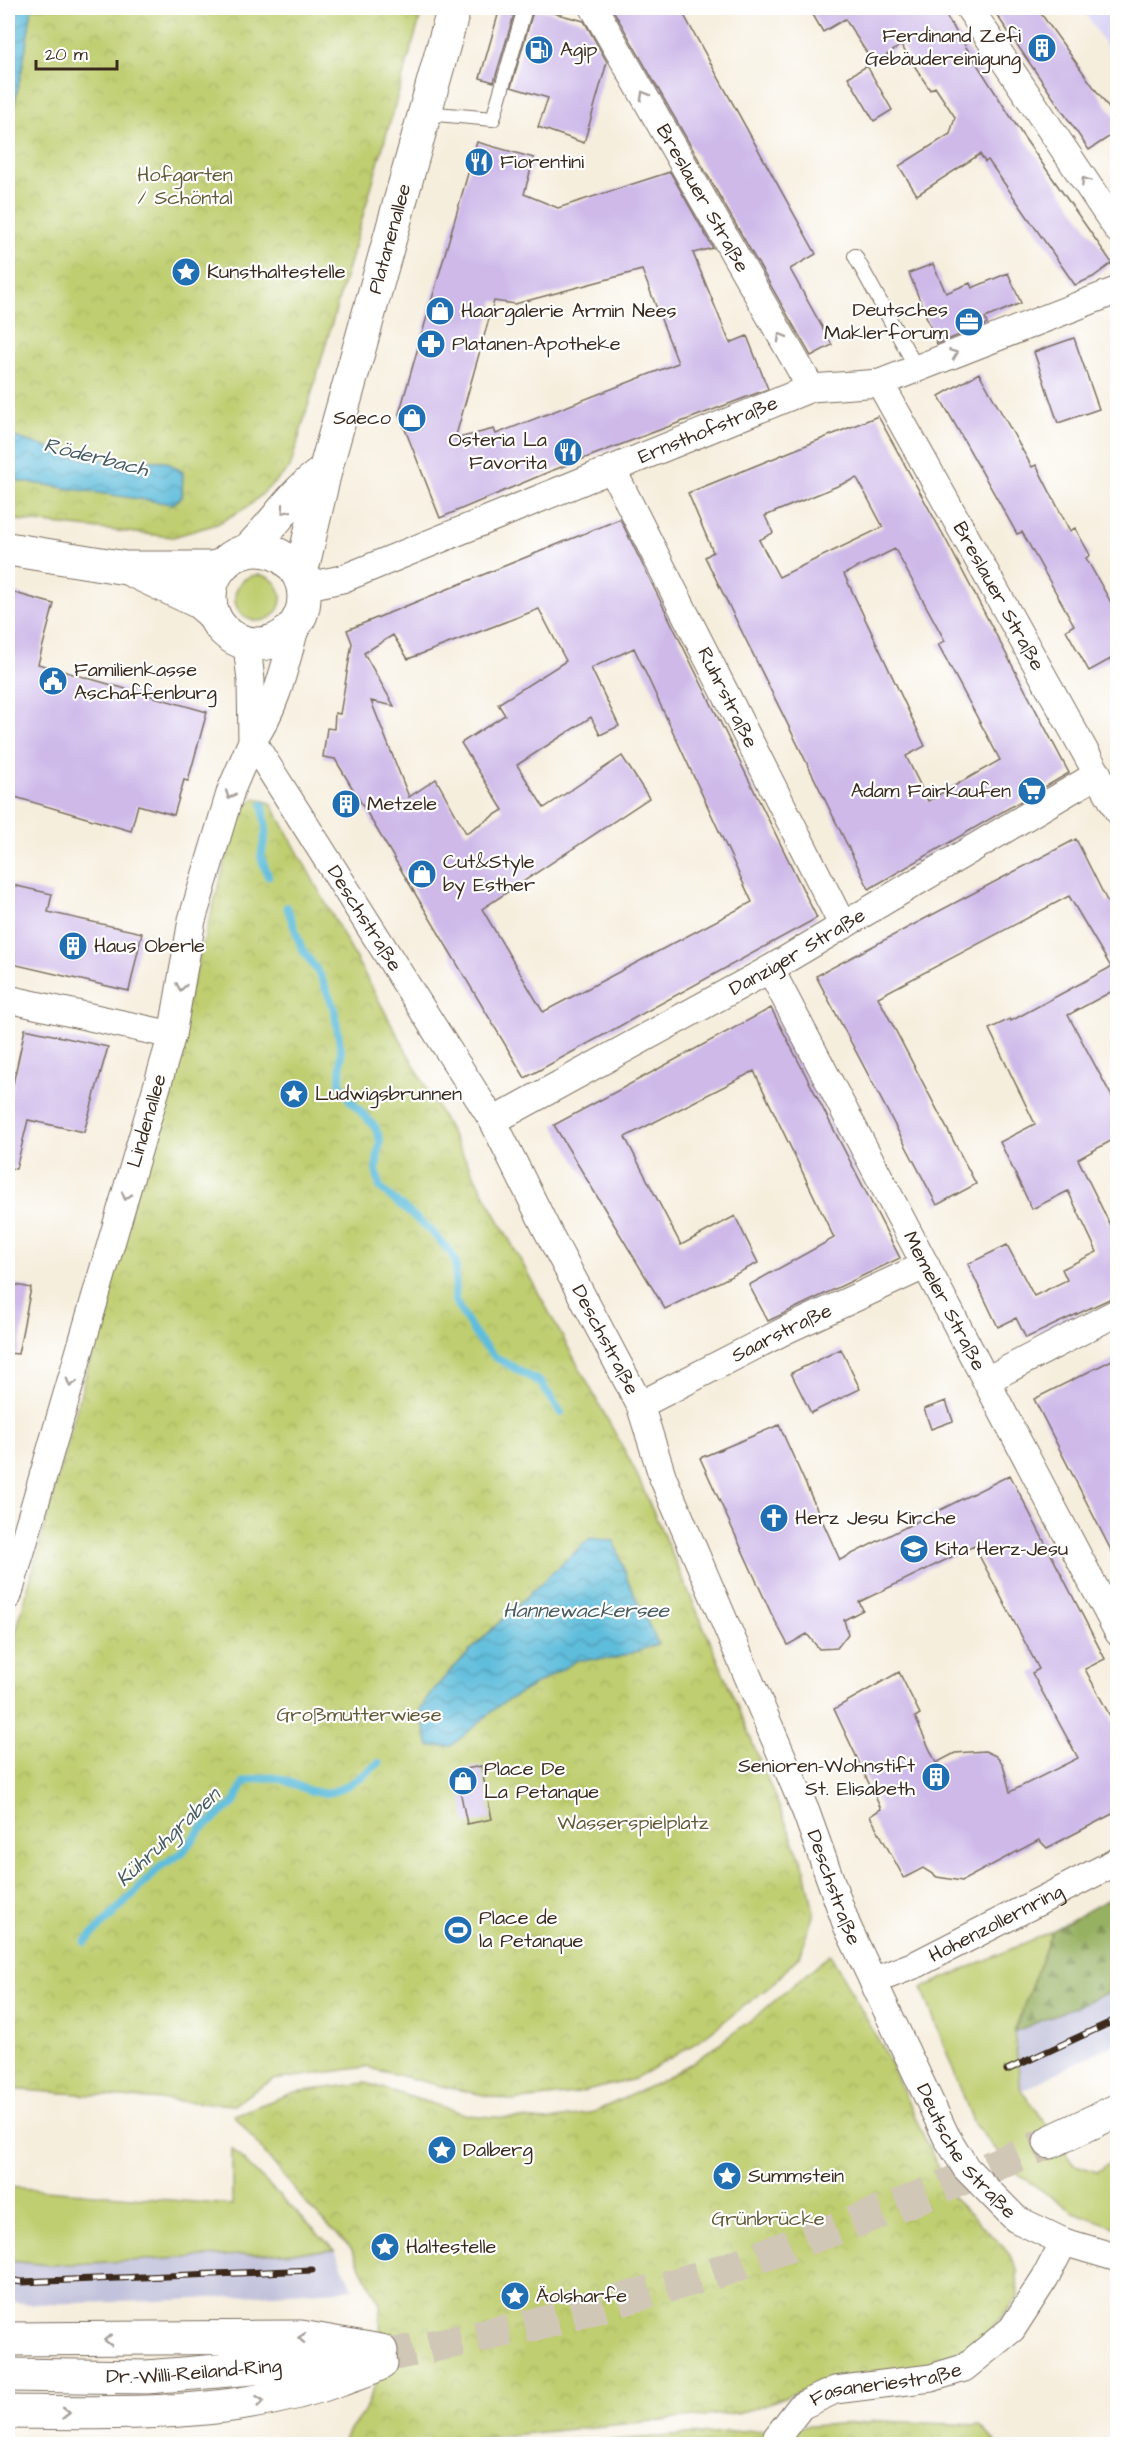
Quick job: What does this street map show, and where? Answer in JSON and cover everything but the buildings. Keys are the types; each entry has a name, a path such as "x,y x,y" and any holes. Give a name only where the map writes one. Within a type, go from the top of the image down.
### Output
{"main road":[{"name":"Platanenallee","path":"302,582 325,471 454,8"},
{"path":"8,549 126,568 211,568 234,558 262,549 275,553 295,568 302,582 302,613 296,625 286,636 273,642 259,644 244,642 231,636 220,627 210,602 211,588 234,558 261,537 308,482 325,471"},
{"path":"126,568 199,602 213,614"},
{"path":"1050,2142 1118,2110"},
{"path":"8,2339 73,2341 301,2337 381,2357"},
{"path":"8,2412 122,2413 270,2400 315,2388 381,2357"},
{"name":"Dr.-Willi-Reiland-Ring","path":"8,2375 147,2377 381,2357"}],"street":[{"name":"Breslauer Straße","path":"594,8 811,388"},
{"path":"969,8 1118,230"},
{"name":"Ernsthofstraße","path":"302,582 342,579 811,388 880,383 1118,290"},
{"name":"Breslauer Straße","path":"880,383 1118,811"},
{"name":"Ruhrstraße","path":"612,469 843,926"},
{"path":"252,741 266,722 278,690 296,625"},
{"name":"Lindenallee","path":"8,1596 19,1514 172,1035 192,920 231,790 252,741 251,681 248,654 244,642"},
{"name":"Deschstraße","path":"252,741 493,1121 547,1230 640,1405 663,1478 806,1812 847,1926 873,1981"},
{"name":"Danziger Straße","path":"493,1121 770,969 1098,774"},
{"name":"Memeler Straße","path":"770,969 1118,1632"},
{"path":"8,999 172,1035"},
{"name":"Saarstraße","path":"640,1405 788,1329 926,1265"},
{"path":"987,1380 1118,1312"},
{"name":"Hohenzollernring","path":"873,1981 917,1964 1118,1861"},
{"name":"Deutsche Straße","path":"873,1981 946,2136 966,2168 1016,2219 1064,2242 1118,2258"},
{"name":"Fasaneriestraße","path":"775,2445 777,2437 801,2406 835,2390 932,2378 964,2368 1012,2328 1045,2278 1064,2242"}],"lane":[{"path":"425,113 493,119 525,8"},
{"path":"855,256 917,369"}],"shaded area":[{"path":"1082,8 1117,8 1117,64"},
{"path":"1117,1989 1117,2042 1021,2091 1014,2032"},
{"path":"335,2250 353,2289 159,2301 31,2304 8,2301 8,2261 52,2265"}],"green space":[{"name":"Hofgarten / Schöntal","path":"8,8 423,8 290,468 249,506 217,524 173,537 8,519"},
{"path":"258,575 274,582 281,598 274,614 258,621 242,614 235,598 242,582"},
{"name":"Großmutterwiese","path":"256,798 271,803 634,1468 710,1641 805,1869 814,1913 799,1956 773,1984 696,2043 635,2079 574,2094 513,2101 366,2067 273,2080 234,2105 8,2089 8,1661 240,807"},
{"path":"1117,1894 1117,1989 1014,2032 1052,1931"},
{"path":"1052,1931 1014,2032 1021,2091 1073,2164 1097,2172 1117,2158 1117,2228 1074,2212 1016,2173 974,2124 922,1988"},
{"name":"Grünbrücke","path":"830,1954 884,2050 952,2197 1006,2249 1017,2270 1018,2298 980,2343 924,2366 830,2380 745,2412 420,2444 340,2444 364,2411 381,2371 380,2304 351,2248 309,2207 234,2115 295,2092 366,2083 468,2115 547,2121 594,2112 659,2082 695,2061 759,2014"},
{"path":"232,2149 335,2250 52,2265 8,2261 8,2187 232,2205"},
{"path":"879,2421 980,2425 997,2444 560,2444"}],"water":[{"path":"8,8 32,8 23,65 8,132"},
{"path":"8,435 85,459 165,461 183,472 182,497 172,504 19,481 8,476"},
{"name":"Hannewackersee","path":"590,1538 614,1541 628,1581 658,1644 613,1659 578,1660 501,1704 451,1746 429,1746 420,1710 431,1694 450,1671"}],"waterway":[{"path":"263,805 266,831 261,857 268,876"},
{"name":"Röderbach","path":"287,907 302,949 320,975 334,1008 341,1051 340,1082 349,1099 375,1127 380,1140 376,1170 380,1188 431,1231 451,1253 456,1262 455,1301 476,1336 495,1357 541,1383 561,1413"},
{"name":"Kühruhgraben","path":"85,1942 161,1866 182,1853 200,1830 234,1803 244,1782 276,1778 313,1792 326,1793 347,1786 379,1763"}],"tunnel":[{"path":"381,2357 547,2322 727,2269 907,2202 1050,2142"}],"railway":[{"path":"1007,2070 1118,2019"},
{"path":"8,2280 22,2282 312,2270"}],"place":[{"name":"Ferdinand Zefi Gebäudereinigung","path":"1042,48"},
{"name":"Agip","path":"539,50"},
{"name":"Fiorentini","path":"479,162"},
{"name":"Kunsthaltestelle","path":"186,272"},
{"name":"Haargalerie Armin Nees","path":"440,311"},
{"name":"Deutsches Maklerforum","path":"969,322"},
{"name":"Platanen-Apotheke","path":"431,344"},
{"name":"Saeco","path":"412,418"},
{"name":"Osteria La Favorita","path":"568,452"},
{"name":"Familienkasse Aschaffenburg","path":"53,681"},
{"name":"Adam Fairkaufen","path":"1032,791"},
{"name":"Metzele","path":"346,804"},
{"name":"Cut&Style by Esther","path":"422,874"},
{"name":"Haus Oberle","path":"73,946"},
{"name":"Ludwigsbrunnen","path":"294,1094"},
{"name":"Herz Jesu Kirche","path":"774,1518"},
{"name":"Kita Herz-Jesu","path":"914,1549"},
{"name":"Senioren-Wohnstift St. Elisabeth","path":"936,1777"},
{"name":"Place De La Petanque","path":"463,1781"},
{"name":"Place de la Petanque","path":"458,1930"},
{"name":"Dalberg","path":"442,2150"},
{"name":"Summstein","path":"727,2176"},
{"name":"Haltestelle","path":"385,2247"},
{"name":"Äolsharfe","path":"515,2296"}],"park label":[{"name":"Wasserspielplatz","path":"633,1823"}]}
